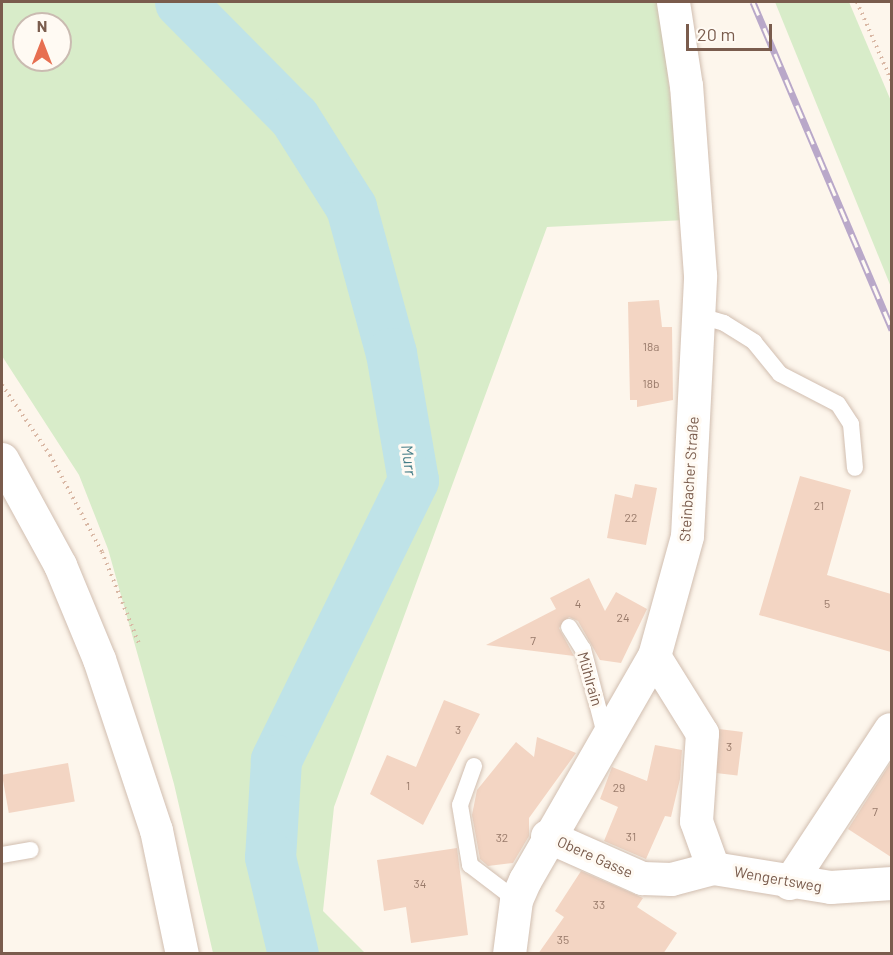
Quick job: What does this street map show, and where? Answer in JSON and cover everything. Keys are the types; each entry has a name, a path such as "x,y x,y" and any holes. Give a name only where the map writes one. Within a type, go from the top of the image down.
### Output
{"street":[{"name":"Steinbacher Straße","path":"509,954 516,900 547,836 605,734 654,656 687,536 700,316 686,86 673,2"},
{"path":"2,459 60,565 99,659 156,830 182,954"},
{"name":"Wengertsweg","path":"654,656 702,733 696,821 713,868 789,883 830,887 891,883"},
{"path":"789,883 890,729"},
{"name":"Obere Gasse","path":"547,836 642,878 671,879 713,868"}],"lane":[{"path":"700,316 724,323 754,342 780,374 838,404 851,424 855,468"},
{"name":"Mühlrain","path":"569,627 583,649 605,734"},
{"path":"474,766 460,804 470,865 516,900"},
{"path":"2,855 31,850"}],"path":[{"path":"857,2 891,82"},
{"path":"2,385 50,455 102,552 140,646"}],"green space":[{"path":"2,2 659,2 685,220 547,227 334,807 323,911 365,953 213,953 174,784 108,549 79,475 2,356"},
{"path":"775,2 849,2 891,101 891,287"}],"building":[{"path":"659,300 662,327 672,327 673,400 637,407 637,400 630,400 628,302"},
{"path":"800,476 851,490 827,575 891,594 891,652 759,615"},
{"path":"635,484 657,488 646,545 607,538 615,494 632,498"},
{"path":"589,578 605,611 616,592 647,609 621,663 600,660 578,621 569,617 559,628 574,656 486,645 556,609 550,598"},
{"path":"444,700 480,714 423,825 370,794 387,755 416,767"},
{"path":"719,729 743,732 737,776 714,773"},
{"path":"537,737 576,753 529,818 529,836 513,863 488,866 480,859 472,815 477,790 516,742 534,757"},
{"path":"655,745 682,750 680,779 671,817 665,816 646,859 604,841 618,807 600,799 612,767 647,781"},
{"path":"891,762 891,857 848,829"},
{"path":"68,763 75,801 9,813 2,775"},
{"path":"457,848 468,935 411,943 406,907 384,911 377,860"},
{"path":"581,871 643,898 637,907 677,933 663,954 538,954 564,917 555,911"}],"waterway":[{"name":"Murr","path":"180,2 294,117 351,207 391,353 413,480 276,760 270,857 293,954"}],"railway":[{"path":"753,2 892,330"}]}
